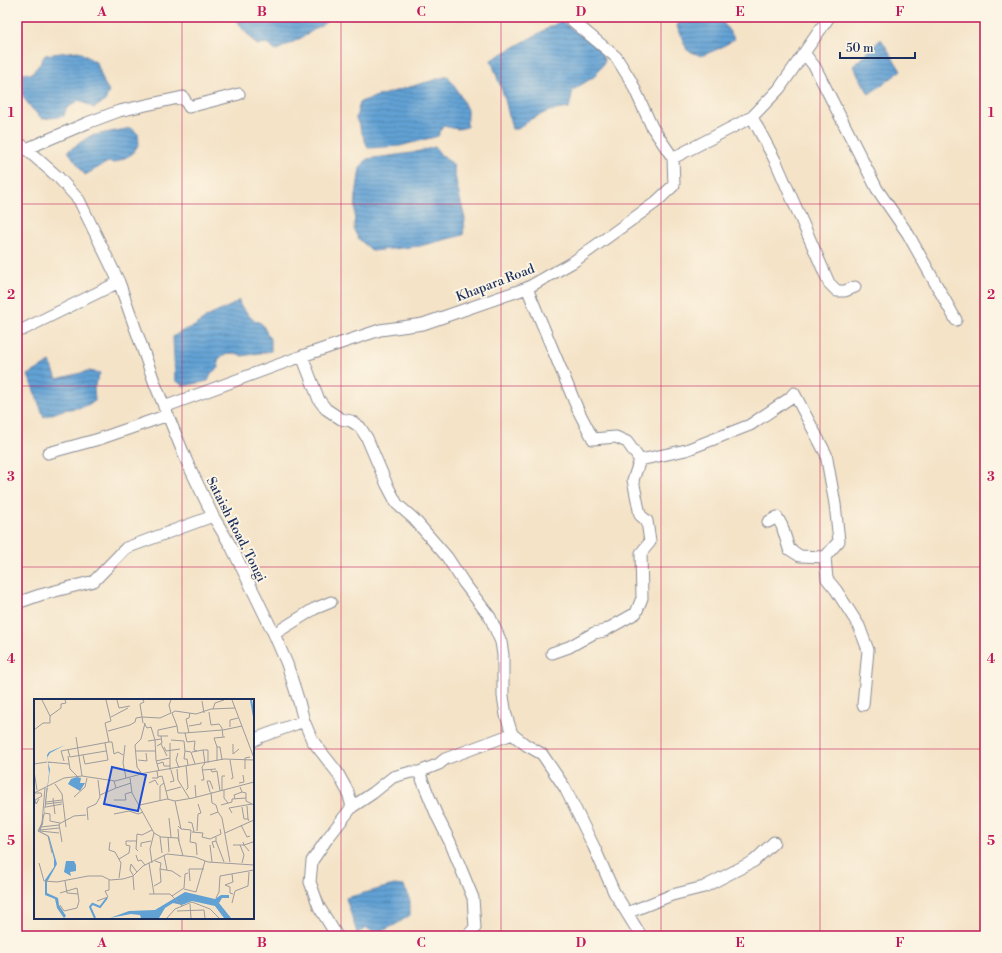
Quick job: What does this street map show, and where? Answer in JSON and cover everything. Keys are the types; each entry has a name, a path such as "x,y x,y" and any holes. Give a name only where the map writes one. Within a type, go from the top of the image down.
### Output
{"street":[{"path":"568,17 616,57 631,81 652,127 673,158 752,117 779,89 829,17"},
{"path":"804,53 815,67 877,189 908,234 956,320"},
{"path":"26,149 119,111 183,98 189,107 239,94"},
{"path":"752,117 776,162 829,283 837,291 845,291 855,287"},
{"name":"Sataish Road, Tongi","path":"17,141 59,178 79,200 119,282 166,411 187,462 213,516 232,548 274,634 300,702 304,721 312,740 337,772 348,792 352,807"},
{"name":"Khapara Road","path":"48,453 99,439 302,356 380,330 423,324 527,288 573,262 655,203 674,185 673,158"},
{"path":"22,330 119,282"},
{"path":"527,288 578,410 593,439 616,437 628,442 640,460"},
{"path":"302,356 320,400 326,409 341,419 351,421 360,427 367,438 387,485 397,504 414,519 447,557 464,584 490,617 501,642 503,655 503,696 506,715 512,734 526,745 542,754 564,788 594,847 614,892 641,936"},
{"path":"640,460 686,450 750,425 790,398 794,393 826,454 839,541 825,557 827,579 836,590 859,626 868,650 863,705"},
{"path":"552,653 604,631 636,613 642,598 641,553 650,542 647,521 640,515 634,480 640,460"},
{"path":"17,603 40,595 94,581 126,548 213,516"},
{"path":"768,522 777,517 782,526 789,549 800,556 825,557"},
{"path":"274,634 308,613 331,602"},
{"path":"254,741 260,737 304,721"},
{"path":"337,936 319,907 310,882 312,861 352,807 393,777 411,772 419,772 439,764 446,759 512,734"},
{"path":"419,772 473,898 475,928 467,936"},
{"path":"627,913 672,896 704,887 754,861 774,842"}],"water":[{"path":"236,17 334,17 301,38 275,51 267,43 257,45 240,26"},
{"path":"682,17 719,17 735,39 720,48 701,56 687,50 677,26"},
{"path":"561,21 598,48 605,61 595,76 573,90 569,108 549,111 531,119 518,129 512,129 505,99 491,60"},
{"path":"881,39 901,71 869,94 853,66"},
{"path":"78,51 97,63 104,83 109,91 105,101 94,108 79,100 66,109 64,116 42,119 28,104 21,92 19,80 20,73 31,74 45,55"},
{"path":"448,76 467,110 467,127 458,129 443,126 438,136 400,146 368,148 356,118 360,102"},
{"path":"131,128 138,134 139,144 132,154 115,163 108,162 85,175 68,151 90,136"},
{"path":"435,147 441,155 453,164 465,219 463,235 420,246 372,251 358,238 354,230 356,196 360,168 367,159 412,153"},
{"path":"239,300 240,305 251,318 262,324 271,341 271,351 242,356 236,353 230,353 218,359 219,368 212,372 208,381 184,386 175,380 173,337"},
{"path":"50,362 57,379 89,371 100,373 94,388 95,401 83,407 63,410 44,417 28,375"},
{"path":"394,885 404,886 410,901 410,915 395,925 375,934 367,928 357,933 346,898"}]}
